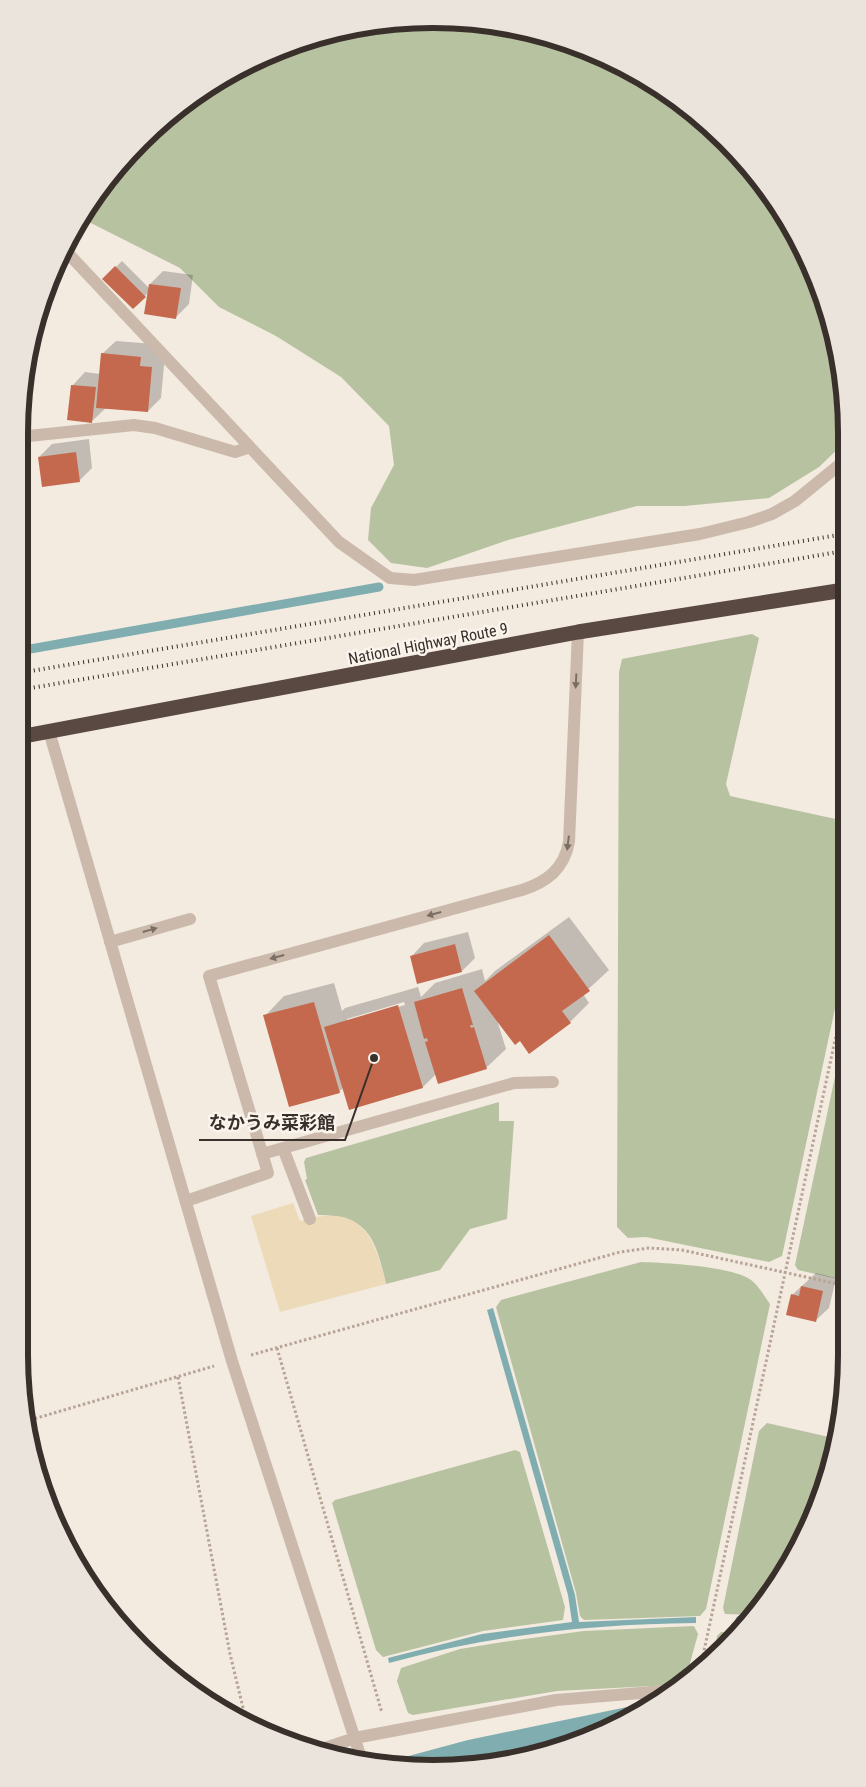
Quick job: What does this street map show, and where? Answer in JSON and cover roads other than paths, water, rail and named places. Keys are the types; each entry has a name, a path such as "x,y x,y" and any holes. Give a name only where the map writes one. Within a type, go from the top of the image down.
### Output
{"highway":[{"name":"National Highway Route 9","path":"28,736 578,632 838,591"}],"street":[{"path":"69,254 340,542 390,578 402,581 700,534 749,522 772,514 795,501 838,466"},
{"path":"28,436 134,425 155,428 235,452 250,448"},
{"path":"186,1200 268,1173 209,976 536,886 560,868 567,855 569,842 578,632"},
{"path":"49,732 232,1361 360,1753"},
{"path":"110,942 190,919"},
{"path":"262,1154 514,1083 553,1082"},
{"path":"283,1148 310,1219"},
{"path":"330,1746 355,1738 387,1731 556,1700 657,1692"}],"water":[{"path":"493,1308 575,1595 579,1622 696,1617 696,1623 618,1626 541,1633 465,1645 389,1663 388,1658 482,1634 572,1622 568,1595 487,1310"},
{"path":"632,1707 588,1729 538,1746 512,1752 460,1759 400,1758 468,1740"}],"waterway":[{"path":"28,649 379,587"}],"railway":[{"path":"28,671 838,535"},
{"path":"28,688 838,552"}],"place":[{"name":"なかうみ菜彩館","path":"374,1058"}]}
